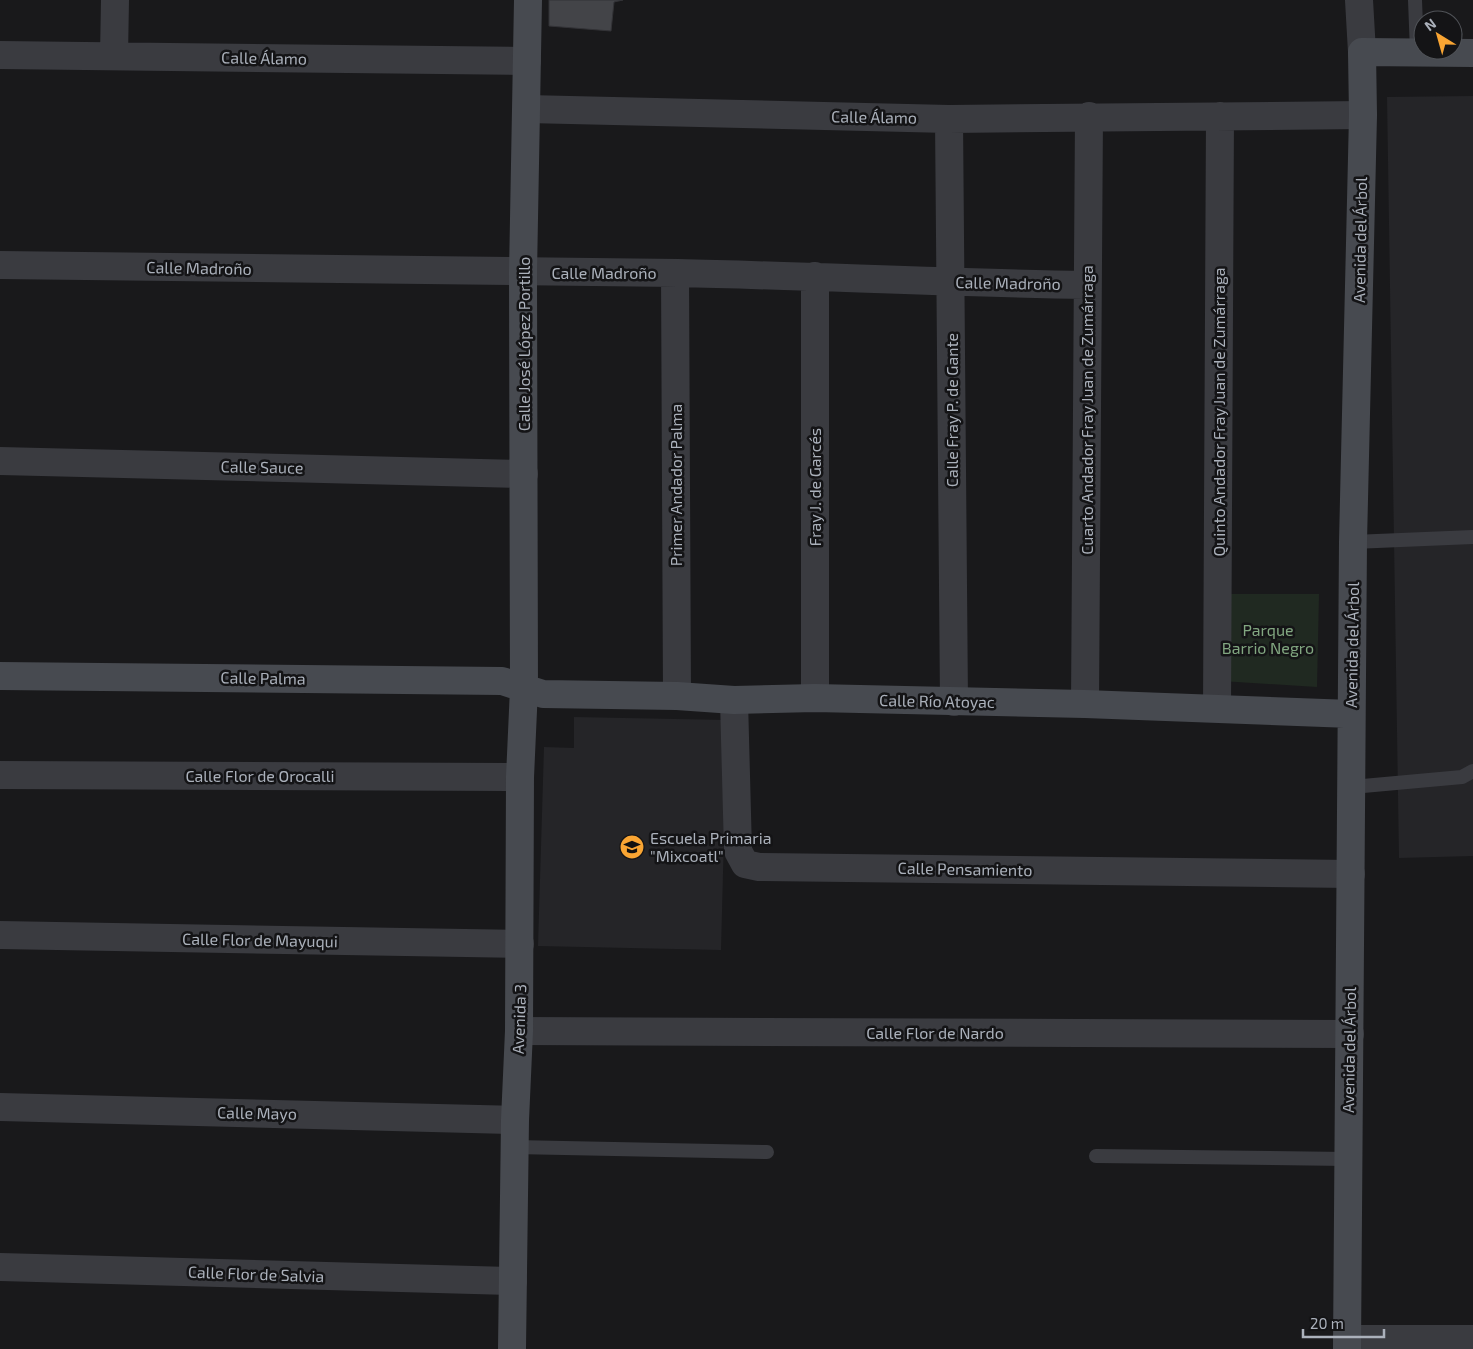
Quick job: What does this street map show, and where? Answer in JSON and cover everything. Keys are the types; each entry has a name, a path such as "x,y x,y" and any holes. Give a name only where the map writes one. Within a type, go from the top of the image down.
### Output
{"street":[{"path":"114,56 115,0"},
{"name":"Calle José López Portillo","path":"524,688 523,273 528,0"},
{"path":"1359,0 1362,52 1413,52"},
{"name":"Avenida del Árbol","path":"1347,1344 1353,542 1363,115 1362,52"},
{"name":"Calle Álamo","path":"0,55 527,61"},
{"name":"Calle Álamo","path":"527,109 949,118 1363,115"},
{"name":"Cuarto Andador Fray Juan de Zumárraga","path":"1085,704 1088,116"},
{"name":"Quinto Andador Fray Juan de Zumárraga","path":"1217,708 1220,116"},
{"name":"Calle Fray P. de Gante","path":"949,118 954,702"},
{"name":"Calle Madroño","path":"0,265 523,273 675,273 815,276 951,283 1087,285"},
{"name":"Primer Andador Palma","path":"675,273 677,696"},
{"name":"Fray J. de Garcés","path":"815,276 815,698"},
{"name":"Calle Sauce","path":"0,461 524,474"},
{"name":"Calle Palma","path":"0,676 502,681 524,688"},
{"name":"Calle Río Atoyac","path":"524,688 543,694 677,696 734,700 815,698 1085,704 1352,714"},
{"name":"Avenida 3","path":"512,1349 514,1147 519,1031 520,777 524,688"},
{"name":"Calle Pensamiento","path":"734,700 738,851 745,864 759,867 1351,874"},
{"name":"Calle Flor de Orocalli","path":"0,775 520,777"},
{"name":"Calle Flor de Mayuqui","path":"0,935 520,944"},
{"name":"Calle Flor de Nardo","path":"519,1031 1350,1034"},
{"name":"Calle Mayo","path":"0,1107 515,1120"},
{"name":"Calle Flor de Salvia","path":"0,1267 512,1281"},
{"path":"1347,1344 1473,1339"}],"lane":[{"path":"1353,542 1473,537"},
{"path":"1352,787 1462,777 1473,771"},
{"path":"514,1147 767,1152"},
{"path":"1096,1156 1347,1159"}],"shaded area":[{"path":"1473,96 1473,856 1399,858 1387,97"},
{"name":"Escuela Primaria \"Mixcoatl\"","path":"574,717 727,720 721,950 538,946 544,747 574,748"}],"green space":[{"name":"Parque Barrio Negro","path":"1221,594 1319,594 1317,687 1221,681"}],"building":[{"path":"549,0 623,0 614,2 611,31 549,26"}],"place":[{"name":"Escuela Primaria \"Mixcoatl\"","path":"632,847"}]}
